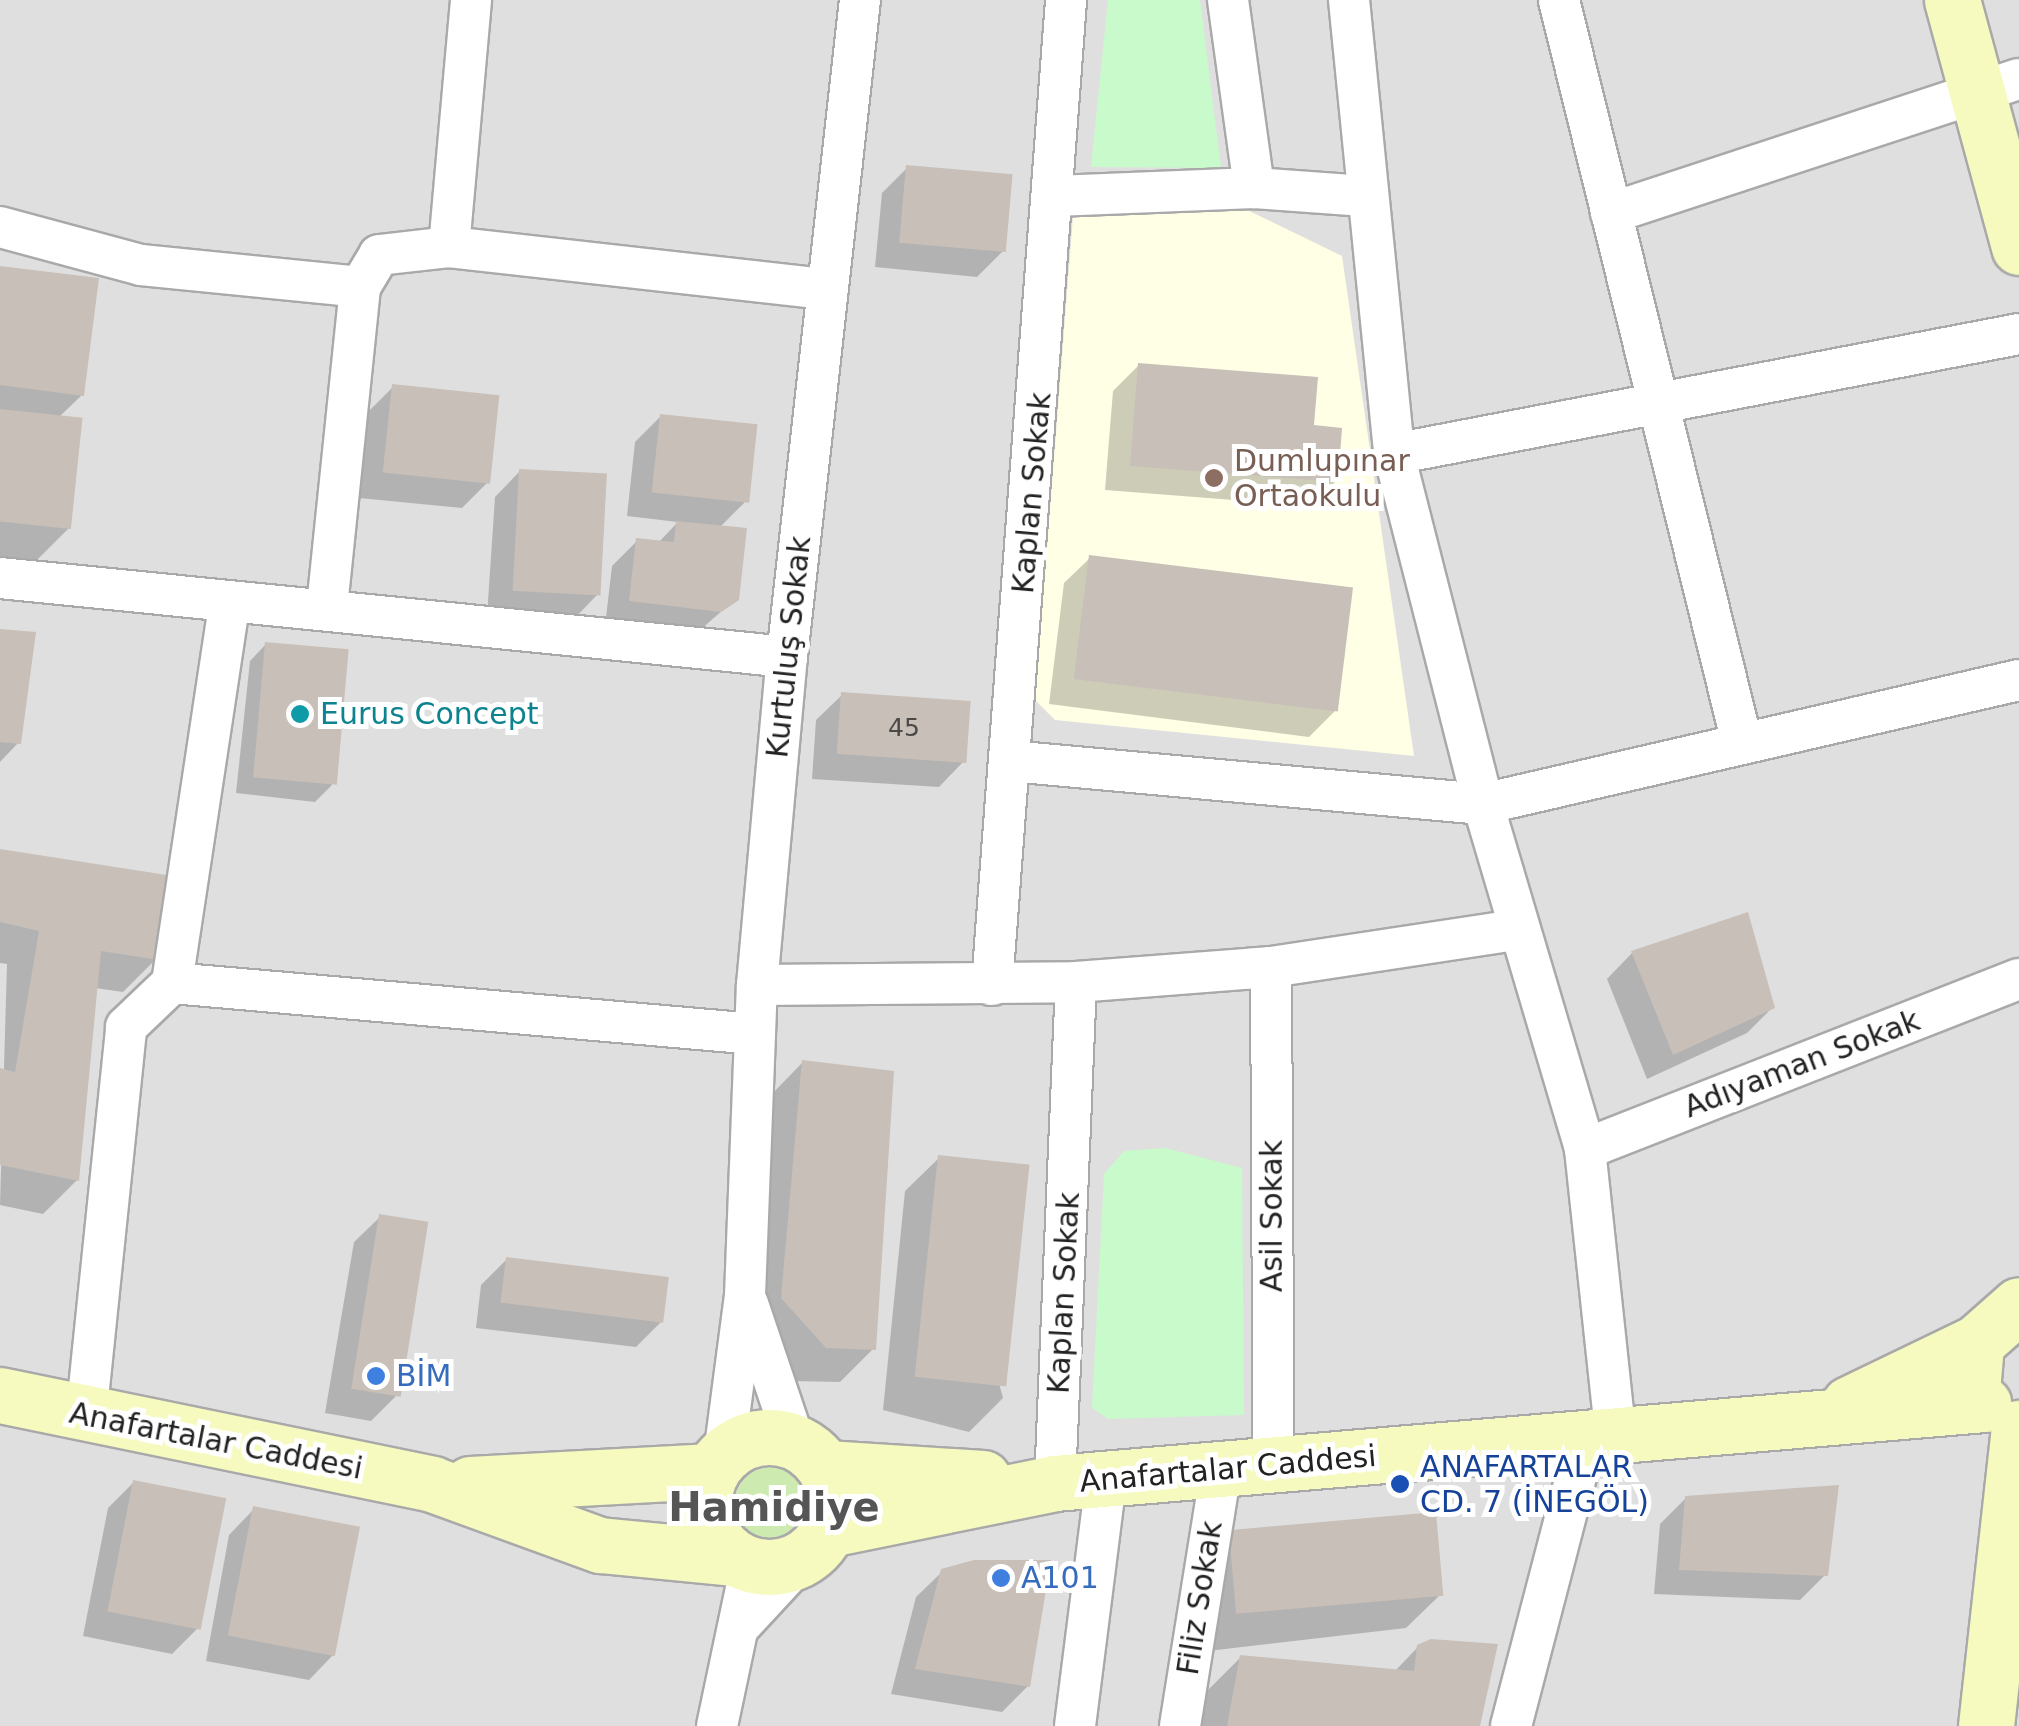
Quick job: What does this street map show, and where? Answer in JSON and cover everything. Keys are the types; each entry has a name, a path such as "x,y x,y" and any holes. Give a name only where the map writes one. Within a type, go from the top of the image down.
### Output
{"main road":[{"path":"1952,0 1998,88 2019,247"},
{"path":"1820,1418 1976,1343 2019,1304"},
{"path":"1976,1343 1971,1364 2007,1420 1999,1709"},
{"name":"Anafartalar Caddesi","path":"0,1395 86,1416 432,1484"},
{"name":"Anafartalar Caddesi","path":"1081,1481 1820,1418 2007,1420"},
{"path":"432,1484 598,1484 718,1463 757,1438 810,1455 1081,1481"},
{"path":"779,1553 810,1455"},
{"path":"718,1463 704,1510 779,1553"},
{"path":"432,1484 600,1545 779,1553 1081,1481"}],"street":[{"path":"450,247 471,0"},
{"name":"Kurtuluş Sokak","path":"746,1296 757,986 787,658 860,0"},
{"name":"Kaplan Sokak","path":"992,985 1056,196 1066,0"},
{"path":"1228,0 1254,188"},
{"path":"1348,0 1394,454 1482,804 1586,1149 1601,1438 1511,1726"},
{"path":"1559,0 1656,410 1741,739"},
{"path":"1611,213 1998,88"},
{"path":"1056,196 1254,188 1365,196"},
{"path":"0,227 141,265 360,286"},
{"path":"327,607 360,286 379,255 450,247 826,289"},
{"path":"1394,454 1656,410 2019,334"},
{"path":"0,578 229,606 327,607 787,658"},
{"path":"86,1416 126,1027 172,983 229,606"},
{"path":"1010,760 1482,804 1741,739 2019,680"},
{"path":"757,986 1076,982 1271,967 1517,930"},
{"name":"Asil Sokak","path":"1247,1467 1271,967"},
{"name":"Adıyaman Sokak","path":"1586,1149 2019,979"},
{"name":"Kaplan Sokak","path":"1075,1726 1081,1481 1076,982"},
{"path":"172,983 755,1034"},
{"path":"746,1296 810,1455"},
{"path":"718,1463 746,1296"},
{"name":"Filiz Sokak","path":"1180,1726 1247,1467"},
{"path":"717,1726 733,1634 779,1553"}],"shaded area":[{"path":"0,0 2019,0 2019,1726 0,1726"},
{"name":"Dumlupınar Ortaokulu","path":"1239,206 1342,256 1414,756 1055,720 1035,700 1073,216"}],"green space":[{"path":"1108,0 1200,0 1221,168 1091,167"},
{"path":"1165,1148 1242,1168 1244,1415 1108,1419 1092,1408 1104,1174 1124,1151"},
{"path":"771,1467 796,1478 807,1503 796,1528 771,1539 746,1528 735,1503 746,1478"}],"building":[{"path":"906,165 1013,174 1006,252 899,243"},
{"path":"0,266 99,278 84,396 0,385"},
{"path":"1138,363 1318,377 1314,425 1342,428 1338,482 1130,466"},
{"path":"392,384 499,395 490,484 383,473"},
{"path":"0,409 83,418 71,529 0,522"},
{"path":"660,414 757,424 749,503 652,493"},
{"path":"519,469 607,474 600,595 513,591"},
{"path":"676,521 747,528 739,600 721,612 629,601 636,538 674,542"},
{"path":"1089,555 1353,587 1338,711 1074,679"},
{"path":"0,629 36,632 21,744 0,742"},
{"name":"Eurus Concept","path":"265,642 349,649 337,785 253,777"},
{"path":"841,692 971,701 966,763 837,754"},
{"path":"0,849 173,876 159,960 101,951 79,1181 0,1165 0,1068 15,1072 39,931 0,922"},
{"path":"1748,912 1775,1008 1673,1055 1631,951"},
{"path":"802,1060 894,1071 876,1350 826,1348 781,1298"},
{"path":"938,1155 1029,1165 1006,1386 915,1377"},
{"path":"379,1214 428,1222 401,1397 351,1389"},
{"path":"506,1257 669,1277 663,1323 500,1303"},
{"path":"133,1480 226,1498 201,1630 107,1612"},
{"path":"1839,1485 1828,1576 1679,1570 1685,1496"},
{"path":"253,1506 360,1527 335,1656 228,1636"},
{"path":"1436,1512 1443,1596 1236,1614 1229,1530"},
{"path":"974,1560 1051,1560 1030,1687 915,1669 941,1569"},
{"path":"1431,1639 1498,1644 1480,1726 1227,1726 1240,1655 1414,1671 1417,1645"}],"place":[{"name":"Dumlupınar Ortaokulu","path":"1214,478"},
{"name":"Eurus Concept","path":"300,714"},
{"name":"BİM","path":"376,1376"},
{"name":"ANAFARTALAR CD. 7 (İNEGÖL)","path":"1400,1484"},
{"name":"A101","path":"1001,1578"}],"district":[{"name":"Hamidiye","path":"774,1507"}]}
